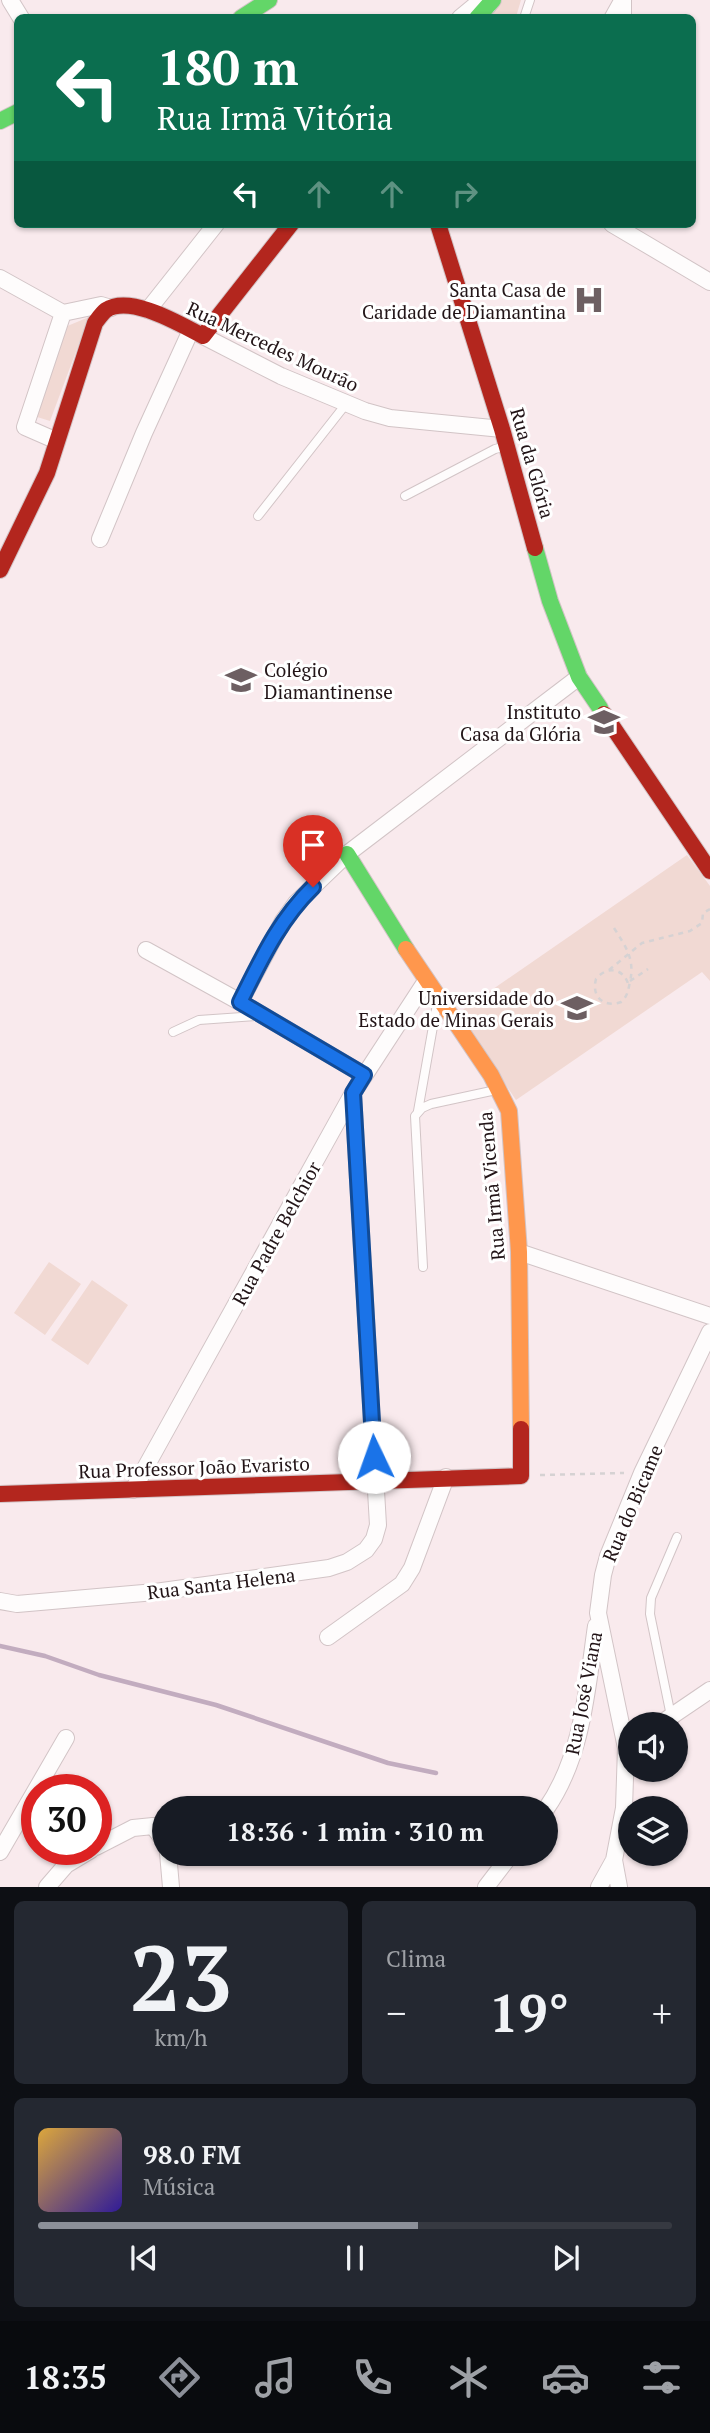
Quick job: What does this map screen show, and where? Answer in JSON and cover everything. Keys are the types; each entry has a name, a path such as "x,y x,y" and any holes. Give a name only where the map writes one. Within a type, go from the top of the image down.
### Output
{"street":[{"path":"465,14 478,3 488,5"},
{"path":"148,310 213,228"},
{"path":"100,539 144,433 197,333 288,228"},
{"name":"Rua da Glória","path":"439,228 502,429 550,601 579,677 710,871"},
{"path":"639,232 710,282"},
{"path":"0,278 63,313 101,305 111,308"},
{"name":"Rua Mercedes Mourão","path":"111,308 126,306 148,310 281,376 346,404 390,418 502,429"},
{"path":"0,570 47,473 94,323 111,308"},
{"path":"57,441 25,427 63,313"},
{"path":"240,1002 269,942 296,903 347,854 579,677"},
{"name":"Rua Irmã Vicenda","path":"347,854 426,981 499,1089 509,1111 519,1252 522,1476"},
{"path":"146,950 364,1075"},
{"name":"Rua Padre Belchior","path":"134,1490 353,1093 426,981"},
{"path":"353,1093 376,1482"},
{"path":"519,1252 710,1316"},
{"name":"Rua do Bicame","path":"620,1712 598,1614 603,1575 608,1556 642,1473 710,1332"},
{"name":"Rua Professor João Evaristo","path":"0,1494 522,1476"},
{"path":"328,1637 402,1584 412,1568 446,1477"},
{"name":"Rua Santa Helena","path":"0,1601 17,1604 155,1592 294,1574 340,1565 366,1550 376,1535 376,1482"},
{"name":"Rua José Viana","path":"554,1796 578,1735 598,1614"},
{"path":"678,1712 710,1690"},
{"path":"0,1852 66,1738"},
{"name":"Rua do Bicame","path":"599,1887 614,1860 624,1808 626,1782"},
{"path":"112,1839 133,1828 148,1825 152,1827"},
{"path":"614,1860 619,1887"},
{"path":"47,1887 68,1865"},
{"path":"169,1866 171,1887"},
{"path":"486,1887 502,1866"}],"lane":[{"path":"258,516 346,404"},
{"path":"405,496 495,449 506,446"},
{"path":"422,1267 415,1128 438,998"},
{"path":"173,1032 200,1020 264,1016"},
{"path":"418,1111 431,1104 499,1089"},
{"path":"665,1712 649,1614 650,1598 677,1537"}],"path":[{"path":"614,929 630,953 632,971 625,998 621,1002 609,1004 600,1000 594,985 599,975 609,970 630,953 650,940 690,931 702,923 703,913 710,909"},
{"path":"630,981 648,969"},
{"path":"609,970 615,970 625,976 629,987"},
{"path":"522,1476 642,1473"}],"shaded area":[{"path":"502,0 521,0 517,14 490,14"},
{"path":"89,317 50,421 34,416 65,327"},
{"path":"687,855 710,886 710,981 702,972 516,1100 457,1014"},
{"path":"49,1262 81,1284 45,1335 14,1313"},
{"path":"92,1280 128,1305 88,1365 51,1340"}],"waterway":[{"path":"0,1646 45,1656 99,1675 216,1705 388,1763 436,1773"}],"traffic: fast":[{"path":"247,14 269,0"},
{"path":"481,14 493,0"},
{"path":"0,121 14,114"},
{"path":"535,548 550,601 579,677 600,708"},
{"path":"347,854 406,949"}],"traffic: slow":[{"path":"406,949 491,1075 509,1111 519,1252 521,1429"}],"traffic: jam":[{"path":"0,570 47,473 95,323 102,314 116,306 142,308 203,336 288,228"},
{"path":"439,228 502,429 535,548"},
{"path":"604,714 710,871"},
{"path":"0,1494 521,1476 521,1429"}],"place":[{"name":"Santa Casa de Caridade de Diamantina","path":"589,300"},
{"name":"Colégio Diamantinense","path":"241,680"},
{"name":"Instituto Casa da Glória","path":"604,722"},
{"name":"Universidade do Estado de Minas Gerais","path":"577,1008"}],"route":[{"path":"313,887 296,903 269,942 240,1002 364,1075 353,1093 374,1457"}]}
